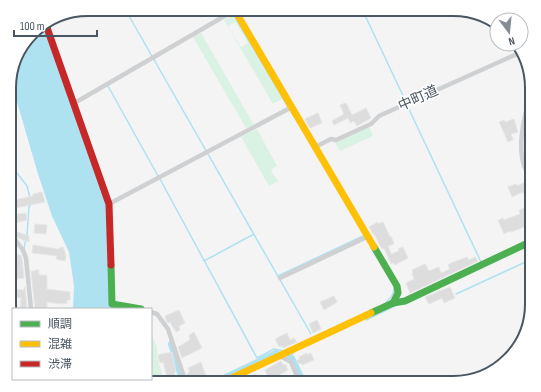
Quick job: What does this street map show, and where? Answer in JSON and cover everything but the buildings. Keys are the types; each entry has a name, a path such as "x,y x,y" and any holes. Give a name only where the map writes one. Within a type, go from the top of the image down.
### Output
{"street":[{"path":"73,102 78,101 225,16"},
{"path":"237,16 290,108 389,270 399,291 398,296 393,302"},
{"path":"47,29 109,204 112,304 126,308"},
{"name":"中町道","path":"315,147 331,139 336,140 371,124 407,104 517,55"},
{"path":"109,204 290,108"},
{"path":"525,121 521,151 525,170"},
{"path":"280,278 369,236"},
{"path":"16,241 23,250 26,258 31,308"},
{"path":"236,376 393,302 405,301 525,244"},
{"path":"152,312 157,314 168,329 184,376"},
{"path":"280,356 291,362 297,376"}],"green space":[{"path":"230,16 233,16 282,99 273,104 224,20","holes":["235,22 248,43 241,47 228,26"]},
{"path":"201,33 254,125 246,128 193,37"},
{"path":"369,127 373,136 340,151 335,142"},
{"path":"257,129 277,166 271,171 278,181 269,186 241,137"},
{"path":"152,336 157,348 157,357 162,376 152,376"}],"water":[{"path":"46,30 106,202 110,305 119,308 73,308 74,286 69,252 52,216 16,99 16,88 18,69 23,56 37,37"}],"waterway":[{"path":"129,16 311,334"},
{"path":"234,16 288,107"},
{"path":"365,16 406,102"},
{"path":"108,86 158,176"},
{"path":"407,105 481,262"},
{"path":"290,110 294,117"},
{"path":"16,172 27,186 30,198"},
{"path":"160,179 257,358 274,349 284,351"},
{"path":"27,235 29,207 31,204"},
{"path":"204,261 254,234"},
{"path":"278,276 365,235"},
{"path":"24,249 26,239"},
{"path":"456,294 525,262"},
{"path":"386,302 390,299 394,292 394,287"},
{"path":"366,320 397,305"},
{"path":"171,344 181,376"},
{"path":"291,358 293,352"},
{"path":"228,376 276,353 278,354"},
{"path":"289,357 292,358 301,376"}],"traffic: fast":[{"path":"371,313 393,303 405,301 525,244"},
{"path":"374,247 397,286 398,293 393,303"},
{"path":"111,265 112,304 135,308"}],"traffic: slow":[{"path":"238,16 374,247"},
{"path":"236,376 371,313"}],"traffic: jam":[{"path":"47,29 109,204 111,265"}]}
